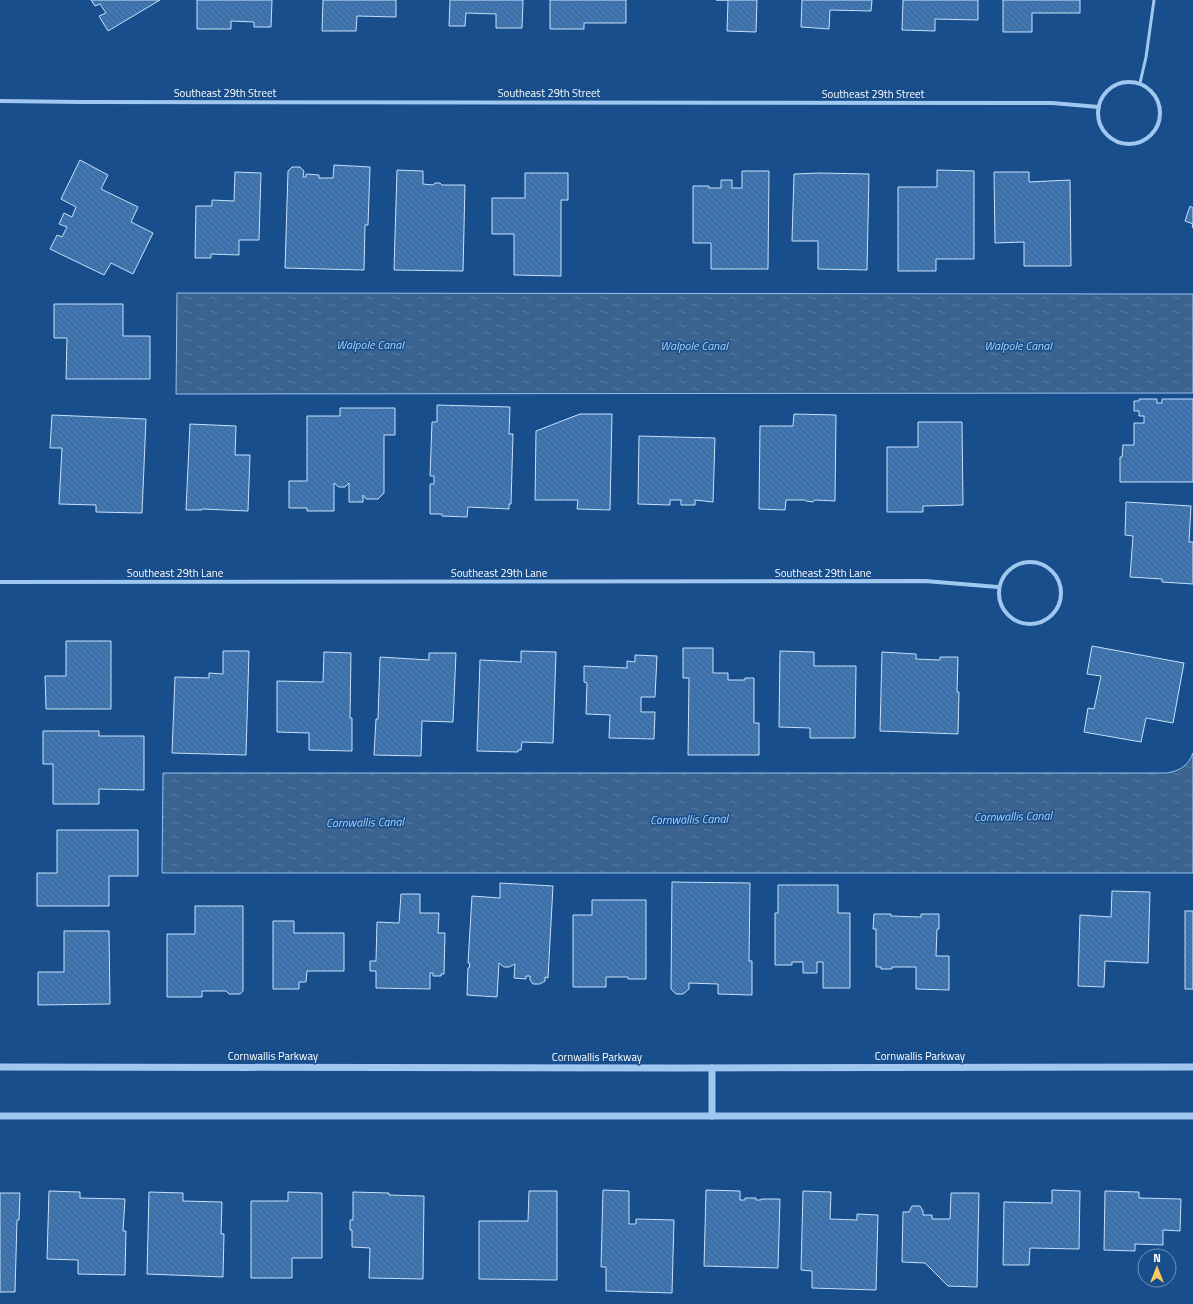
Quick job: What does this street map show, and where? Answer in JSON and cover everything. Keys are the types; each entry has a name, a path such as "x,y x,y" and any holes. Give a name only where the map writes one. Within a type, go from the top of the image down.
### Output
{"street":[{"path":"1119,83 1140,83 1150,89 1157,97 1160,107 1160,118 1157,127 1151,135 1143,141 1134,144 1124,143 1115,140 1106,134 1098,117 1099,107 1102,97 1110,88 1119,83"},
{"name":"Southeast 29th Street","path":"0,101 1052,103 1099,107"},
{"path":"1030,561 1041,563 1050,568 1057,577 1061,587 1061,598 1058,608 1044,621 1034,624 1024,624 1014,621 1001,606 998,597 998,587 1002,577 1010,568 1019,563 1030,561"},
{"name":"Southeast 29th Lane","path":"0,582 926,581 998,587"},
{"name":"Cornwallis Parkway","path":"0,1066 712,1068 1193,1067"},
{"path":"712,1068 712,1116"},
{"path":"0,1116 1193,1116"}],"lane":[{"path":"1140,83 1146,57 1154,0"}],"water":[{"name":"Walpole Canal","path":"177,293 1193,294 1193,393 176,394"},
{"name":"Cornwallis Canal","path":"1193,753 1193,873 162,873 163,773 1166,773 1175,771 1186,765"}],"building":[{"path":"91,0 160,0 108,31 99,16 106,13 100,4 95,6"},
{"path":"197,0 272,0 271,27 254,27 254,22 231,21 231,29 197,29"},
{"path":"323,0 396,0 396,17 357,16 356,31 322,31"},
{"path":"450,0 523,0 522,28 496,28 496,14 466,13 465,26 449,26"},
{"path":"550,0 626,0 626,23 584,23 584,29 550,29"},
{"path":"728,0 757,0 756,32 727,31"},
{"path":"802,0 872,0 871,11 830,10 829,29 801,27"},
{"path":"903,0 978,0 978,20 935,19 935,31 902,30"},
{"path":"1003,0 1080,0 1080,13 1032,13 1032,32 1003,32"},
{"path":"80,160 108,175 101,189 138,207 131,222 153,233 133,274 111,263 104,275 50,249 57,235 62,237 67,227 59,224 64,213 72,217 76,207 61,199"},
{"path":"334,165 370,167 368,225 365,225 364,270 285,268 288,171 292,167 300,167 304,171 303,177 306,177 306,174 319,175 319,178 333,178"},
{"path":"397,170 423,171 423,184 433,185 435,183 440,183 442,185 465,185 463,271 394,270"},
{"path":"937,170 974,171 974,259 936,259 936,271 898,271 898,187 937,187"},
{"path":"742,171 769,171 768,269 711,269 711,243 693,243 693,186 721,188 721,180 732,180 732,188 742,188"},
{"path":"235,172 261,173 259,240 239,240 239,255 211,254 211,258 195,258 196,206 212,206 212,200 234,201"},
{"path":"994,172 1029,172 1029,182 1070,180 1071,266 1024,266 1024,242 995,243"},
{"path":"525,173 568,173 568,200 561,200 561,276 514,275 514,234 492,234 492,198 525,198"},
{"path":"794,174 869,174 867,270 818,269 818,241 792,241"},
{"path":"1190,206 1193,208 1193,224 1185,221"},
{"path":"54,304 123,304 123,336 150,336 150,379 66,379 67,338 54,338"},
{"path":"1139,399 1157,399 1157,403 1162,403 1162,399 1193,399 1193,482 1120,482 1120,457 1122,457 1123,445 1134,445 1134,423 1144,423 1144,416 1139,416 1139,411 1134,411 1134,401 1139,401"},
{"path":"437,405 510,407 509,434 513,434 511,504 509,504 509,509 468,507 467,517 430,514 430,484 434,484 434,476 430,476 432,422 437,422"},
{"path":"340,408 395,408 395,435 384,435 384,493 378,499 366,499 363,495 363,502 349,502 349,483 345,487 339,487 334,483 334,511 307,511 307,508 289,508 289,481 307,481 307,416 340,416"},
{"path":"580,414 612,414 610,510 577,509 578,500 535,500 536,431"},
{"path":"794,414 836,415 835,501 815,500 813,502 805,500 786,500 785,510 759,509 760,426 793,426"},
{"path":"52,415 146,419 142,513 96,512 96,505 59,504 62,448 50,448"},
{"path":"918,422 962,422 963,505 923,506 923,512 887,512 887,447 918,447"},
{"path":"190,424 236,426 235,455 250,455 248,511 202,509 186,510"},
{"path":"639,436 715,438 713,502 695,500 695,505 681,505 681,500 670,500 670,505 638,504"},
{"path":"1126,502 1191,506 1189,542 1193,542 1193,584 1162,582 1162,579 1130,577 1133,536 1125,535"},
{"path":"66,641 111,641 111,709 46,709 45,676 66,676"},
{"path":"1092,646 1184,663 1173,723 1146,718 1141,742 1084,732 1088,708 1094,709 1101,676 1087,674"},
{"path":"683,648 713,648 713,673 728,673 728,680 745,680 745,678 754,678 754,723 759,723 759,755 688,755 689,678 683,678"},
{"path":"223,651 249,651 246,755 172,753 175,677 209,678 209,673 223,674"},
{"path":"521,651 556,652 553,743 522,742 521,750 518,750 518,752 477,751 480,660 521,662"},
{"path":"780,651 814,652 814,666 856,666 855,738 810,738 810,728 779,727"},
{"path":"324,652 351,653 350,718 352,718 352,751 309,750 309,733 277,732 277,681 323,682"},
{"path":"882,652 916,654 916,659 940,660 940,657 958,657 958,734 880,731"},
{"path":"429,653 456,653 453,722 422,721 421,756 374,755 376,719 378,719 380,657 429,660"},
{"path":"635,655 657,656 655,697 641,697 641,712 655,712 654,739 609,738 610,715 586,714 587,683 584,682 584,666 627,668 627,661 635,662"},
{"path":"43,731 99,731 99,736 144,736 144,790 99,789 99,804 53,804 53,764 43,764"},
{"path":"57,830 138,830 138,876 109,876 109,906 37,906 37,873 57,873"},
{"path":"672,882 750,883 749,961 752,961 752,995 718,994 718,984 689,983 689,989 683,994 676,994 671,989"},
{"path":"500,883 553,886 548,978 545,977 545,981 540,984 533,984 530,980 530,976 526,976 526,979 514,978 515,964 509,967 504,967 499,963 497,997 467,995 468,968 470,963 468,963 472,896 500,898"},
{"path":"778,885 838,885 838,913 850,913 850,988 823,988 823,962 817,962 817,973 803,973 803,962 792,962 792,965 775,965 775,913 778,913"},
{"path":"1112,891 1150,892 1148,963 1105,961 1104,987 1078,986 1080,915 1111,917"},
{"path":"401,894 420,894 420,913 439,913 438,933 445,933 444,974 441,974 441,976 433,976 433,973 430,973 430,989 376,988 376,971 370,971 370,961 376,961 377,922 399,923"},
{"path":"592,900 646,900 646,979 606,977 606,987 573,987 573,915 592,915"},
{"path":"195,906 243,906 243,991 240,994 229,994 226,991 202,991 202,997 167,997 167,934 195,934"},
{"path":"1185,911 1193,911 1193,989 1185,989"},
{"path":"874,914 921,917 921,914 939,914 936,956 949,956 949,990 916,989 916,967 892,967 892,969 881,969 881,967 876,967 876,929 873,929"},
{"path":"273,921 294,921 294,933 344,933 344,971 307,971 306,982 299,982 299,989 273,989"},
{"path":"64,931 109,931 110,1004 38,1005 38,972 64,972"},
{"path":"603,1190 629,1191 629,1224 636,1224 636,1219 674,1220 672,1293 606,1291 606,1267 601,1267"},
{"path":"706,1190 740,1191 740,1200 745,1200 745,1198 756,1198 756,1200 780,1199 778,1268 704,1266"},
{"path":"1052,1190 1080,1191 1079,1249 1030,1248 1029,1265 1003,1265 1004,1202 1052,1203"},
{"path":"49,1191 80,1192 80,1198 125,1199 123,1231 126,1231 125,1275 78,1274 78,1260 47,1259"},
{"path":"529,1191 557,1191 557,1280 479,1279 479,1221 528,1221"},
{"path":"803,1191 831,1192 830,1219 857,1220 857,1214 878,1215 876,1290 812,1288 812,1271 801,1270"},
{"path":"1105,1191 1139,1192 1139,1198 1181,1199 1180,1231 1163,1230 1163,1245 1135,1244 1135,1251 1104,1250"},
{"path":"149,1192 183,1193 183,1201 222,1202 221,1234 224,1234 223,1277 147,1274"},
{"path":"288,1192 322,1193 322,1258 292,1258 292,1278 251,1278 251,1201 288,1201"},
{"path":"353,1192 424,1196 423,1279 369,1278 370,1248 352,1247 352,1230 350,1230 350,1220 353,1220"},
{"path":"0,1193 20,1193 19,1220 17,1220 15,1292 0,1292"},
{"path":"951,1193 979,1193 977,1287 948,1286 925,1263 902,1262 903,1212 909,1212 912,1206 920,1206 923,1211 923,1215 932,1215 932,1219 950,1219"}]}
